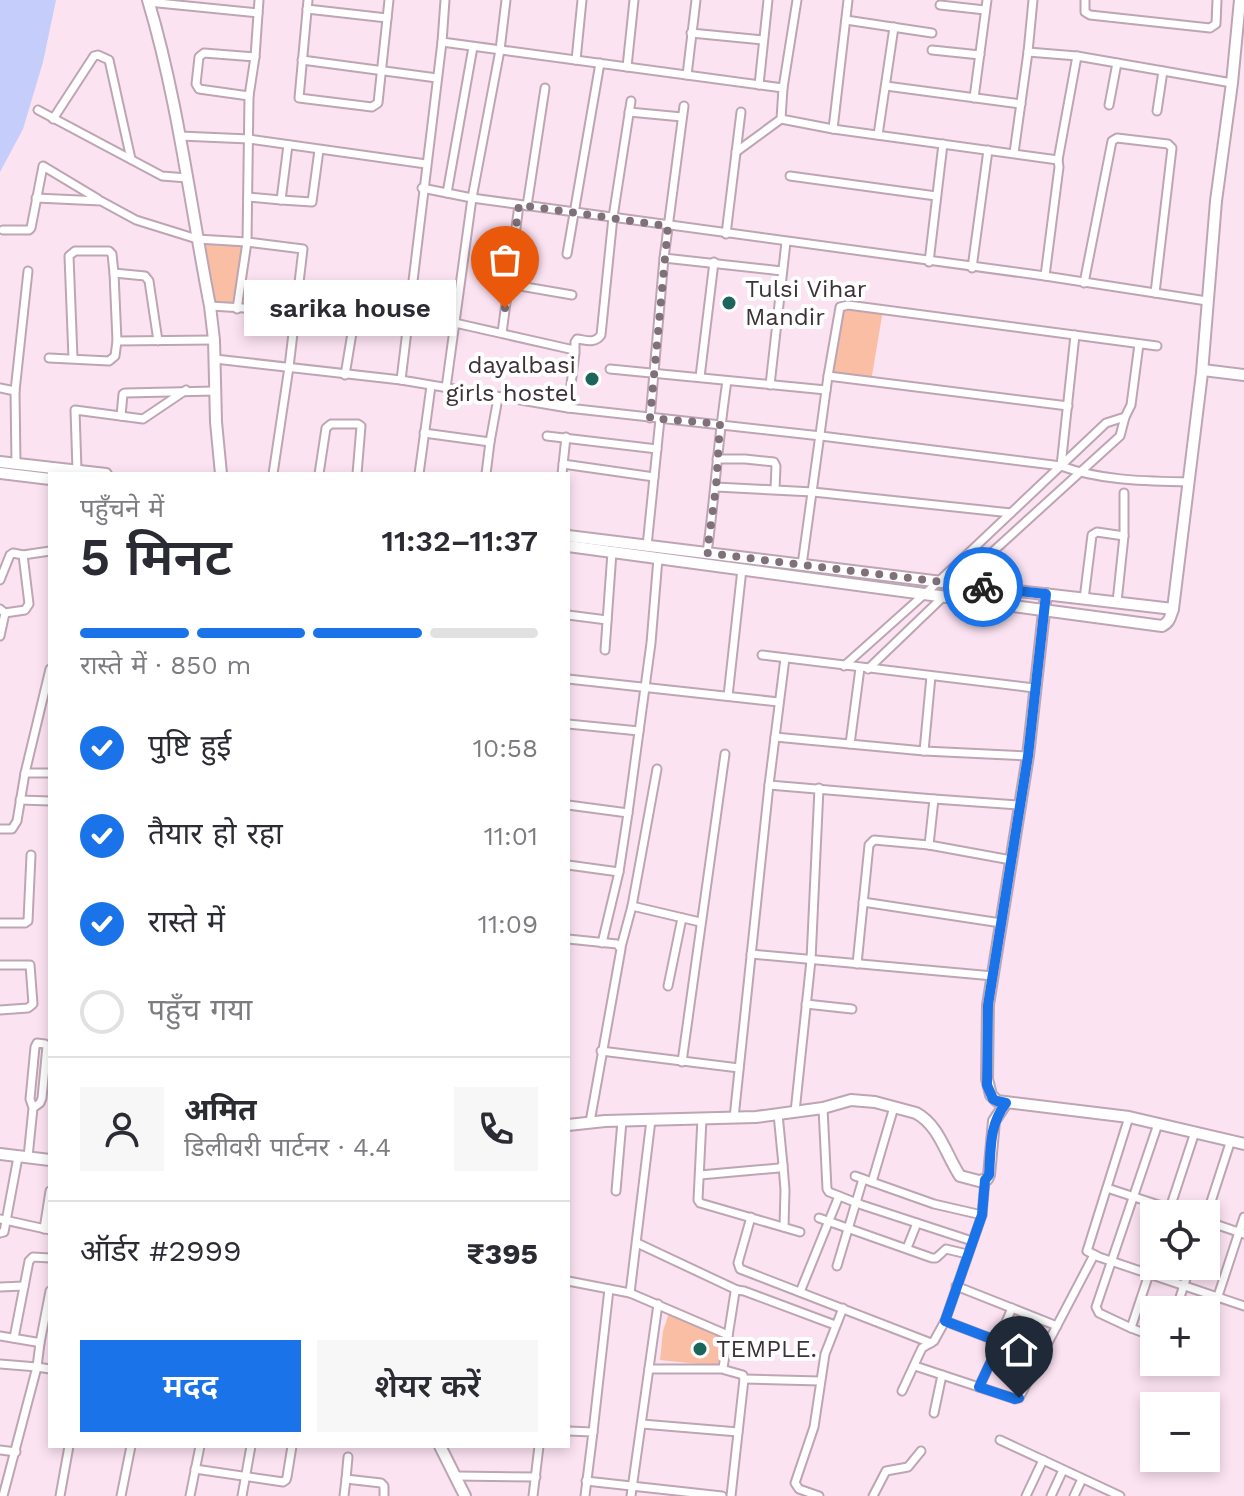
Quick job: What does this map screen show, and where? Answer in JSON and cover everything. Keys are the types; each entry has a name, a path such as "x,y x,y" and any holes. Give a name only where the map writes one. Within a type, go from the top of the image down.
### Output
{"street":[{"path":"237,309 247,242 249,96 259,0"},
{"path":"336,11 337,0"},
{"path":"387,18 308,4 301,100 376,106 378,103 389,0"},
{"path":"401,380 445,0"},
{"path":"446,388 472,198 500,50 506,0"},
{"path":"576,60 582,0"},
{"path":"627,67 634,0"},
{"path":"687,75 696,0"},
{"path":"759,85 768,0"},
{"path":"781,119 797,0"},
{"path":"833,129 848,0"},
{"path":"974,98 987,0"},
{"path":"1014,153 1033,0"},
{"path":"1085,0 1085,12 1090,15 1214,28 1217,0"},
{"path":"570,546 1162,626 1170,620 1203,370 1216,201 1240,0"},
{"path":"221,472 210,306 180,136 161,44 148,1 258,13"},
{"path":"940,5 985,10"},
{"path":"846,20 932,33"},
{"path":"878,135 894,27"},
{"path":"691,33 763,40"},
{"path":"442,42 783,88"},
{"path":"447,193 473,47"},
{"path":"932,50 980,55"},
{"path":"1028,52 1077,56 1232,83"},
{"path":"249,96 199,89 196,84 199,57 204,53 255,57"},
{"path":"53,119 94,56 109,60 131,159"},
{"path":"1045,276 1058,160 1077,56"},
{"path":"302,60 437,78"},
{"path":"567,254 600,63"},
{"path":"1109,105 1117,63"},
{"path":"1157,111 1163,71"},
{"path":"886,86 1021,104"},
{"path":"502,333 508,284 545,88"},
{"path":"568,408 575,342 577,339 596,341 601,335 613,217 631,101"},
{"path":"650,418 664,258 684,106"},
{"path":"38,110 162,176 187,178"},
{"path":"629,112 682,117"},
{"path":"726,234 741,112"},
{"path":"736,152 781,119 1058,160"},
{"path":"180,136 249,139 426,164"},
{"path":"1084,283 1112,141 1117,138 1168,144 1172,148 1155,293"},
{"path":"929,262 943,144"},
{"path":"281,200 288,145"},
{"path":"248,197 312,202 319,150"},
{"path":"972,268 988,150"},
{"path":"3,230 30,230 43,166 136,220 197,239 303,249 273,472"},
{"path":"790,176 936,196"},
{"path":"422,188 472,198 1207,301"},
{"path":"36,198 101,201"},
{"path":"770,385 786,242"},
{"path":"49,358 109,361 115,356 114,273 109,251 75,251 69,256 73,358"},
{"path":"664,258 782,271"},
{"path":"700,377 714,262"},
{"path":"16,463 15,391 28,271"},
{"path":"114,273 145,276 149,281 158,341"},
{"path":"508,284 572,295"},
{"path":"345,375 358,297"},
{"path":"802,565 840,307 844,305 1157,346"},
{"path":"210,306 297,311"},
{"path":"455,323 575,351"},
{"path":"1061,466 1075,335"},
{"path":"117,341 214,340"},
{"path":"850,744 864,668 1120,436 1131,405 1139,344"},
{"path":"215,359 401,380 568,408 1061,466 1124,479 1189,482"},
{"path":"610,369 826,390"},
{"path":"1203,370 1244,375"},
{"path":"828,376 1068,406"},
{"path":"707,553 727,381"},
{"path":"419,472 431,386"},
{"path":"0,388 15,391"},
{"path":"77,470 75,410 143,419 186,390"},
{"path":"121,416 125,393 215,391"},
{"path":"486,472 498,398"},
{"path":"844,666 926,594 1106,423 1125,417"},
{"path":"647,546 660,419"},
{"path":"319,472 327,426 358,424 361,425 357,472"},
{"path":"424,433 490,442"},
{"path":"547,436 657,449"},
{"path":"562,472 566,437"},
{"path":"717,459 774,462 775,489"},
{"path":"0,462 92,472"},
{"path":"563,464 654,477"},
{"path":"0,473 48,479"},
{"path":"716,487 813,492 1011,513"},
{"path":"1117,602 1124,536 1124,493"},
{"path":"1084,599 1092,535 1097,532 1124,536"},
{"path":"570,536 1173,609"},
{"path":"0,580 13,553 23,555 48,551"},
{"path":"605,650 612,552"},
{"path":"0,636 2,611 25,610 29,604 23,555"},
{"path":"602,943 619,872 628,813 651,643 658,558"},
{"path":"728,696 742,569"},
{"path":"1046,594 1028,756 988,1005 989,1091 993,1099 1006,1103 1129,1117 1244,1144"},
{"path":"570,615 607,620"},
{"path":"762,655 1034,688"},
{"path":"734,1118 785,658"},
{"path":"924,751 931,676"},
{"path":"0,829 16,826 48,677"},
{"path":"570,679 779,702"},
{"path":"570,724 639,731"},
{"path":"775,737 924,751 1028,756"},
{"path":"682,1062 725,754"},
{"path":"590,1122 601,1051 657,769"},
{"path":"25,773 48,773"},
{"path":"769,785 1019,805"},
{"path":"795,1112 811,960 819,788"},
{"path":"929,845 934,799"},
{"path":"20,800 48,801"},
{"path":"570,805 628,813"},
{"path":"857,964 871,842 881,839 929,845 1011,860"},
{"path":"0,923 28,921 31,855"},
{"path":"570,865 619,872"},
{"path":"863,902 1001,923"},
{"path":"632,906 700,922"},
{"path":"668,986 682,918"},
{"path":"570,939 621,947"},
{"path":"751,954 993,976"},
{"path":"0,965 30,965 33,1004 28,1008 0,1010"},
{"path":"806,1004 852,1009"},
{"path":"0,1233 4,1232 2,1219 23,1157 33,1108 30,1099 37,1043 47,1046 42,1098 33,1108"},
{"path":"601,1051 739,1068"},
{"path":"570,1125 734,1118 823,1108 851,1100 875,1102 916,1113 927,1120 960,1176 985,1180"},
{"path":"902,1391 922,1348 936,1338 945,1321 982,1215 994,1121 1006,1103"},
{"path":"872,1182 894,1107"},
{"path":"823,1108 829,1192 972,1241"},
{"path":"778,1114 785,1190 784,1227"},
{"path":"1129,1117 1086,1249 1094,1255 1140,1270"},
{"path":"702,1118 700,1203 800,1232"},
{"path":"630,1293 651,1120"},
{"path":"616,1191 622,1121"},
{"path":"1140,1332 1099,1313 1096,1308 1158,1124"},
{"path":"1173,1200 1195,1132"},
{"path":"1212,1200 1231,1140"},
{"path":"0,1154 48,1160"},
{"path":"700,1175 779,1168 783,1165"},
{"path":"837,1266 856,1203 859,1178 934,1204 982,1215"},
{"path":"1107,1188 1142,1200"},
{"path":"800,1292 839,1196"},
{"path":"751,1217 738,1267 931,1343"},
{"path":"1170,1280 1218,1296 1244,1217"},
{"path":"819,1218 936,1258 946,1249 967,1254"},
{"path":"2,1219 47,1230"},
{"path":"907,1248 917,1223"},
{"path":"1220,1225 1241,1233"},
{"path":"637,1243 737,1290 835,1325"},
{"path":"915,1366 1019,1398 1094,1255"},
{"path":"14,1338 31,1258 48,1258"},
{"path":"1131,1328 1148,1280"},
{"path":"1180,1296 1186,1280"},
{"path":"570,1281 630,1293 728,1335"},
{"path":"0,1287 24,1286"},
{"path":"956,1286 1057,1326"},
{"path":"585,1496 609,1289"},
{"path":"723,1369 737,1290"},
{"path":"1220,1297 1244,1306"},
{"path":"631,1496 658,1304"},
{"path":"819,1496 799,1489 795,1483 814,1427 825,1354 843,1308"},
{"path":"979,1387 1001,1342 1012,1308"},
{"path":"3,1496 47,1321"},
{"path":"945,1321 1001,1342"},
{"path":"0,1336 40,1343"},
{"path":"0,1364 48,1369"},
{"path":"649,1369 723,1369 743,1375 731,1496"},
{"path":"934,1413 942,1375"},
{"path":"744,1379 820,1381"},
{"path":"642,1424 738,1432"},
{"path":"570,1431 593,1432"},
{"path":"1000,1440 1105,1493 1120,1496"},
{"path":"60,1496 69,1448"},
{"path":"121,1496 131,1448"},
{"path":"190,1496 199,1448"},
{"path":"242,1496 251,1448"},
{"path":"195,1469 281,1482 286,1480 292,1448"},
{"path":"441,1448 465,1496"},
{"path":"533,1496 539,1448"},
{"path":"0,1450 16,1452"},
{"path":"873,1496 886,1471 908,1467 921,1451"},
{"path":"344,1496 348,1457"},
{"path":"1026,1496 1043,1460"},
{"path":"1051,1496 1063,1470"},
{"path":"456,1476 536,1477"},
{"path":"346,1479 381,1483 384,1496"},
{"path":"1074,1496 1082,1479"},
{"path":"586,1481 722,1496"}],"shaded area":[{"path":"197,239 247,242 237,309 210,306"},
{"path":"840,307 883,310 871,381 828,376"},
{"path":"669,1313 722,1337 718,1366 660,1360 663,1331"}],"water":[{"path":"0,0 56,0 43,62 23,129 0,172"}],"way so far":[{"path":"505,308 519,205 668,226 650,418 720,424 707,553 983,587"}],"place":[{"name":"Tulsi Vihar Mandir","path":"729,303"},
{"name":"sarika house","path":"505,308"},
{"name":"dayalbasi girls hostel","path":"592,379"},
{"name":"TEMPLE.","path":"700,1349"}],"route":[{"path":"983,587 1046,594 1028,756 988,1005 987,1085 993,1099 1006,1103 994,1121 982,1215 945,1321 1000,1342 979,1387 1019,1398"}]}
